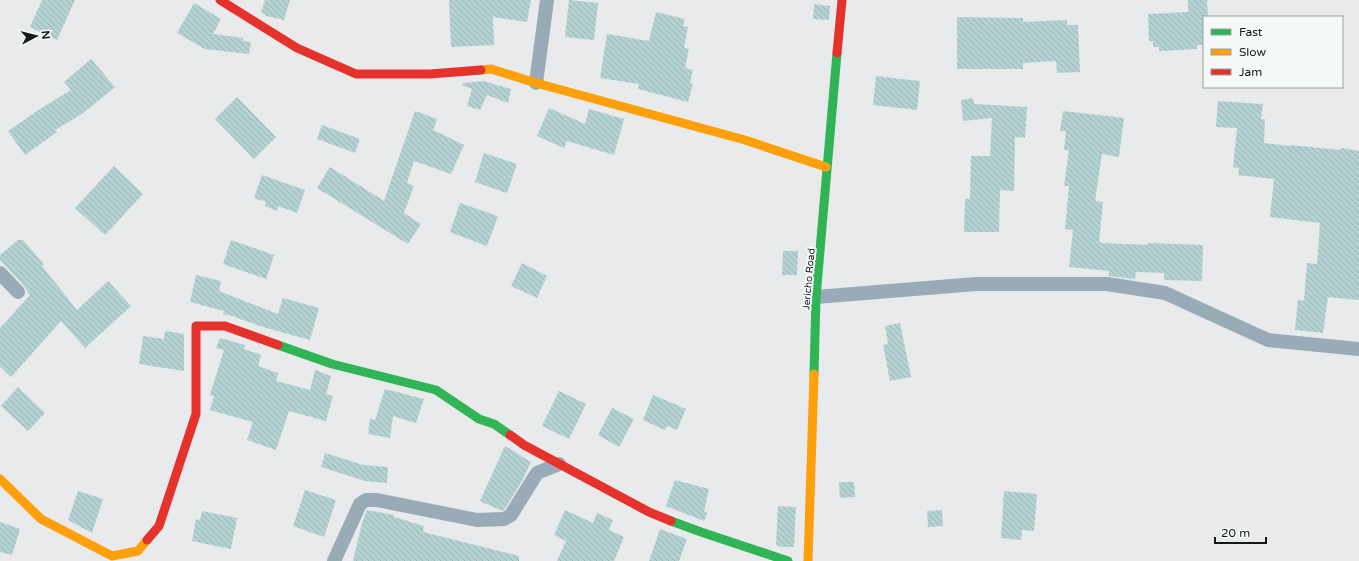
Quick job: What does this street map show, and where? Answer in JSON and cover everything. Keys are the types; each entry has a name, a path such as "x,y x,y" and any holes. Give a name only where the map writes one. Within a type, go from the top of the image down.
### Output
{"street":[{"path":"220,0 297,48 356,74 430,74 491,69 536,83 745,140 826,167"},
{"path":"536,83 546,0"},
{"name":"Jericho Road","path":"808,561 816,297 823,225 826,167 842,0"},
{"path":"0,273 18,292"},
{"path":"816,297 976,284 1107,284 1165,293 1268,340 1359,349"},
{"path":"0,479 41,519 112,556 138,551 159,526 196,414 196,326 225,326 332,364 436,390 479,419 494,424 524,445 649,512 701,532 788,561"},
{"path":"334,561 360,504 366,500 377,500 477,520 504,519 511,515 537,473 559,464"}],"building":[{"path":"42,0 75,0 57,40 30,27"},
{"path":"265,0 290,0 284,20 267,16 261,12"},
{"path":"449,0 531,0 527,22 493,17 494,45 451,47"},
{"path":"569,0 598,3 594,40 565,37"},
{"path":"1188,0 1207,0 1208,16 1203,16 1203,45 1197,45 1197,49 1159,51 1159,47 1153,47 1153,41 1149,41 1148,14 1188,12"},
{"path":"194,3 221,19 213,34 243,38 243,41 251,42 249,54 205,49 177,33"},
{"path":"814,4 830,6 829,20 813,19"},
{"path":"656,12 685,19 683,26 688,27 684,48 689,49 685,68 693,70 690,83 693,84 688,102 638,89 639,84 600,78 607,34 649,41"},
{"path":"957,17 1023,18 1023,22 1067,20 1067,25 1078,25 1080,72 1057,73 1056,61 1023,63 1023,69 957,69"},
{"path":"91,59 115,87 82,114 55,130 57,132 25,155 8,131 71,90 64,82"},
{"path":"876,76 920,81 917,110 873,105"},
{"path":"483,81 511,89 508,103 487,95 480,110 467,106 472,89 462,85 463,83"},
{"path":"237,97 276,137 254,159 215,119"},
{"path":"973,98 974,104 1027,107 1025,138 1015,137 1014,191 1000,190 999,232 964,232 965,199 970,199 971,156 990,156 992,118 963,121 961,100"},
{"path":"1218,101 1263,104 1261,119 1265,119 1264,143 1340,150 1341,148 1359,151 1359,300 1328,297 1323,333 1295,330 1298,300 1304,301 1307,263 1317,264 1320,223 1270,217 1274,179 1238,175 1239,168 1233,167 1237,128 1216,127"},
{"path":"549,108 585,124 589,109 624,119 614,155 567,141 564,148 537,136"},
{"path":"415,111 437,119 433,130 464,145 451,174 414,161 407,183 414,186 404,213 421,224 408,244 317,188 330,167 384,201"},
{"path":"1063,111 1124,118 1119,157 1102,154 1095,201 1103,202 1099,242 1147,245 1147,243 1203,245 1202,281 1164,280 1164,273 1136,272 1135,279 1109,276 1109,271 1069,267 1073,230 1065,229 1069,186 1064,186 1069,150 1064,150 1066,131 1060,131"},
{"path":"322,125 360,139 355,153 317,139"},
{"path":"484,153 517,164 507,193 475,182"},
{"path":"114,166 143,194 105,235 75,208"},
{"path":"262,175 305,190 297,213 278,206 277,211 265,206 266,202 254,198"},
{"path":"460,203 498,216 487,246 450,232"},
{"path":"18,240 23,240 44,264 42,266 77,310 108,281 131,306 85,348 61,321 11,377 0,366 0,328 30,295 24,286 0,260 0,255"},
{"path":"231,240 274,255 266,279 223,264"},
{"path":"783,251 798,251 797,275 782,275"},
{"path":"522,263 547,276 537,298 511,286"},
{"path":"196,275 221,281 219,291 278,314 283,298 319,308 310,340 263,327 223,314 224,311 190,302"},
{"path":"900,323 911,377 890,381 883,345 888,344 885,326"},
{"path":"165,331 184,334 184,371 139,364 143,336 164,339"},
{"path":"220,338 245,345 244,349 261,355 258,366 278,373 276,381 310,390 315,370 331,376 326,394 333,396 326,421 289,411 276,450 247,440 253,422 210,410 214,396 210,395 224,350 216,348"},
{"path":"18,387 45,413 28,431 1,406"},
{"path":"385,389 424,399 416,423 393,416 390,438 368,434 370,419 375,420"},
{"path":"559,391 586,404 569,439 542,426"},
{"path":"653,395 686,409 677,430 667,426 665,430 643,420"},
{"path":"612,408 634,419 619,447 598,435"},
{"path":"505,446 531,462 522,481 505,509 502,511 480,501"},
{"path":"325,453 363,465 388,467 387,483 365,481 321,467"},
{"path":"675,480 709,489 704,512 707,513 704,521 666,506"},
{"path":"839,482 854,482 855,497 840,498"},
{"path":"305,490 336,500 324,537 293,526"},
{"path":"78,491 103,499 92,533 68,520"},
{"path":"1004,491 1037,494 1034,531 1022,530 1021,540 1001,538"},
{"path":"778,506 796,507 794,547 782,547 776,545"},
{"path":"367,510 394,515 394,517 424,526 423,532 519,556 519,561 353,561 362,523"},
{"path":"565,510 593,523 597,513 613,520 609,530 624,537 614,561 557,561 566,541 554,535"},
{"path":"942,510 943,526 928,527 927,511"},
{"path":"202,511 237,518 231,549 192,541 196,519 200,520"},
{"path":"0,522 20,529 12,555 0,552"},
{"path":"660,529 687,539 679,561 649,561"}],"traffic: fast":[{"path":"814,374 816,297 837,53"},
{"path":"278,345 332,364 436,390 479,419 494,424 510,435"},
{"path":"671,521 788,561"}],"traffic: slow":[{"path":"481,70 491,69 536,83 745,140 826,167"},
{"path":"808,561 814,374"},
{"path":"0,479 41,519 112,556 138,551 147,540"}],"traffic: jam":[{"path":"220,0 297,48 356,74 430,74 481,70"},
{"path":"837,53 842,0"},
{"path":"147,540 159,526 196,414 196,326 225,326 278,345"},
{"path":"510,435 524,445 649,512 671,521"}]}
